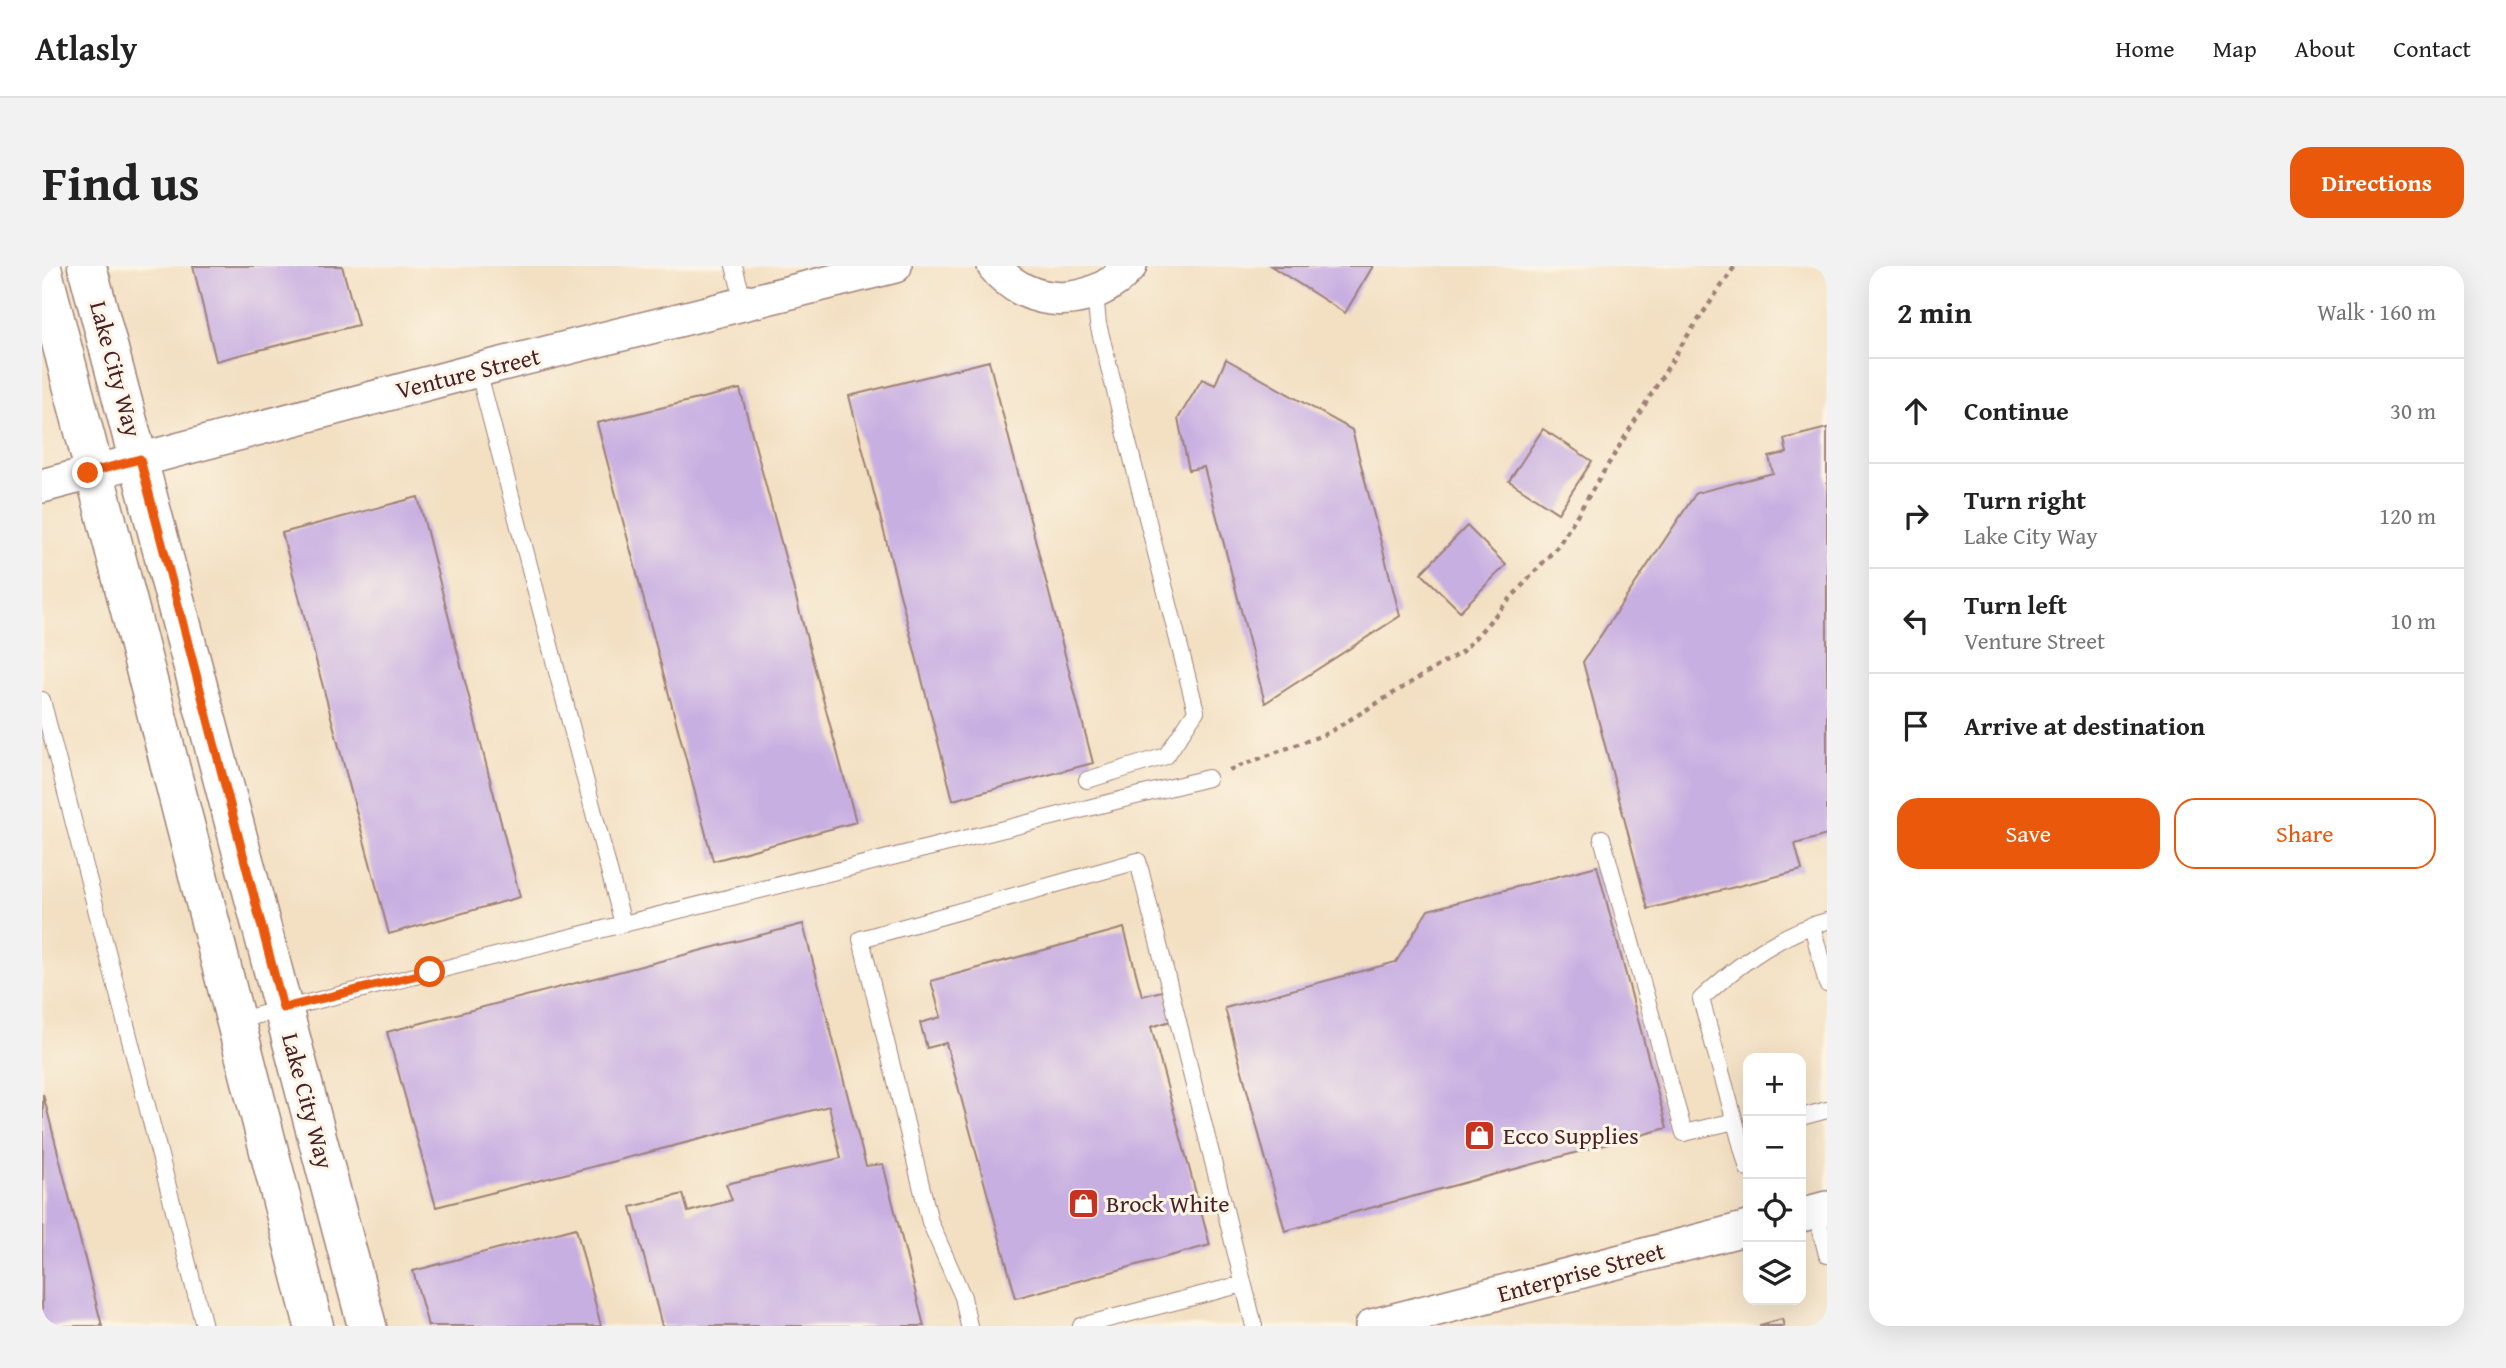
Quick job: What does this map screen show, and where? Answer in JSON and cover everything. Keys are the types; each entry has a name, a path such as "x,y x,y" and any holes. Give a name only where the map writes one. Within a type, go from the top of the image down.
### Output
{"street":[{"name":"Lake City Way","path":"87,266 367,1326"},
{"name":"Venture Street","path":"42,486 478,370 744,303 848,272 895,266"},
{"path":"994,266 1016,287 1041,298 1068,300 1095,294 1120,279 1130,266"},
{"name":"Lake City Way","path":"42,268 314,1326"},
{"name":"Enterprise Street","path":"1372,1326 1743,1229"}],"lane":[{"path":"734,266 744,303"},
{"path":"1087,780 1166,756 1196,711 1098,324 1095,294"},
{"path":"478,370 623,924"},
{"path":"42,700 204,1326"},
{"path":"234,1021 1208,778"},
{"path":"1602,838 1684,1133 1741,1129 1702,999 1733,969 1819,923 1827,984"},
{"path":"969,1326 962,1297 930,1222 861,939 1138,861 1254,1326"},
{"path":"1805,1116 1827,1110"},
{"path":"1814,1212 1827,1255"},
{"path":"1081,1326 1243,1284"}],"path":[{"path":"1208,778 1328,733 1463,651 1558,546 1684,341 1735,266"}],"building":[{"path":"193,266 342,266 358,325 216,361"},
{"path":"1271,266 1373,266 1345,313"},
{"path":"1226,359 1352,430 1400,616 1265,703 1204,467 1189,470 1178,419 1202,379 1215,385"},
{"path":"989,361 1093,763 953,800 849,396"},
{"path":"740,389 856,822 713,861 597,423"},
{"path":"1827,428 1827,835 1795,844 1802,870 1648,909 1583,662 1696,493 1773,473 1769,457 1787,453 1784,439"},
{"path":"1543,429 1592,461 1558,513 1509,481"},
{"path":"418,497 520,897 389,934 282,533"},
{"path":"1467,526 1506,565 1460,611 1421,573"},
{"path":"1597,866 1667,1128 1285,1231 1225,1008 1396,962 1428,910"},
{"path":"803,924 866,1166 883,1164 924,1326 662,1326 631,1207 683,1194 688,1212 732,1200 726,1184 841,1158 829,1106 436,1207 387,1032"},
{"path":"1124,928 1142,996 1166,990 1174,1020 1151,1027 1210,1245 1016,1298 946,1043 927,1048 920,1023 941,1017 931,981"},
{"path":"43,1094 102,1326 42,1326"},
{"path":"576,1228 601,1326 428,1326 413,1271"},
{"path":"1782,1319 1784,1326 1760,1326 1760,1325"}],"place":[{"name":"Ecco Supplies","path":"1480,1135"},
{"name":"Brock White","path":"1083,1203"}],"route":[{"path":"88,473 140,459 283,1008 430,972"}]}
